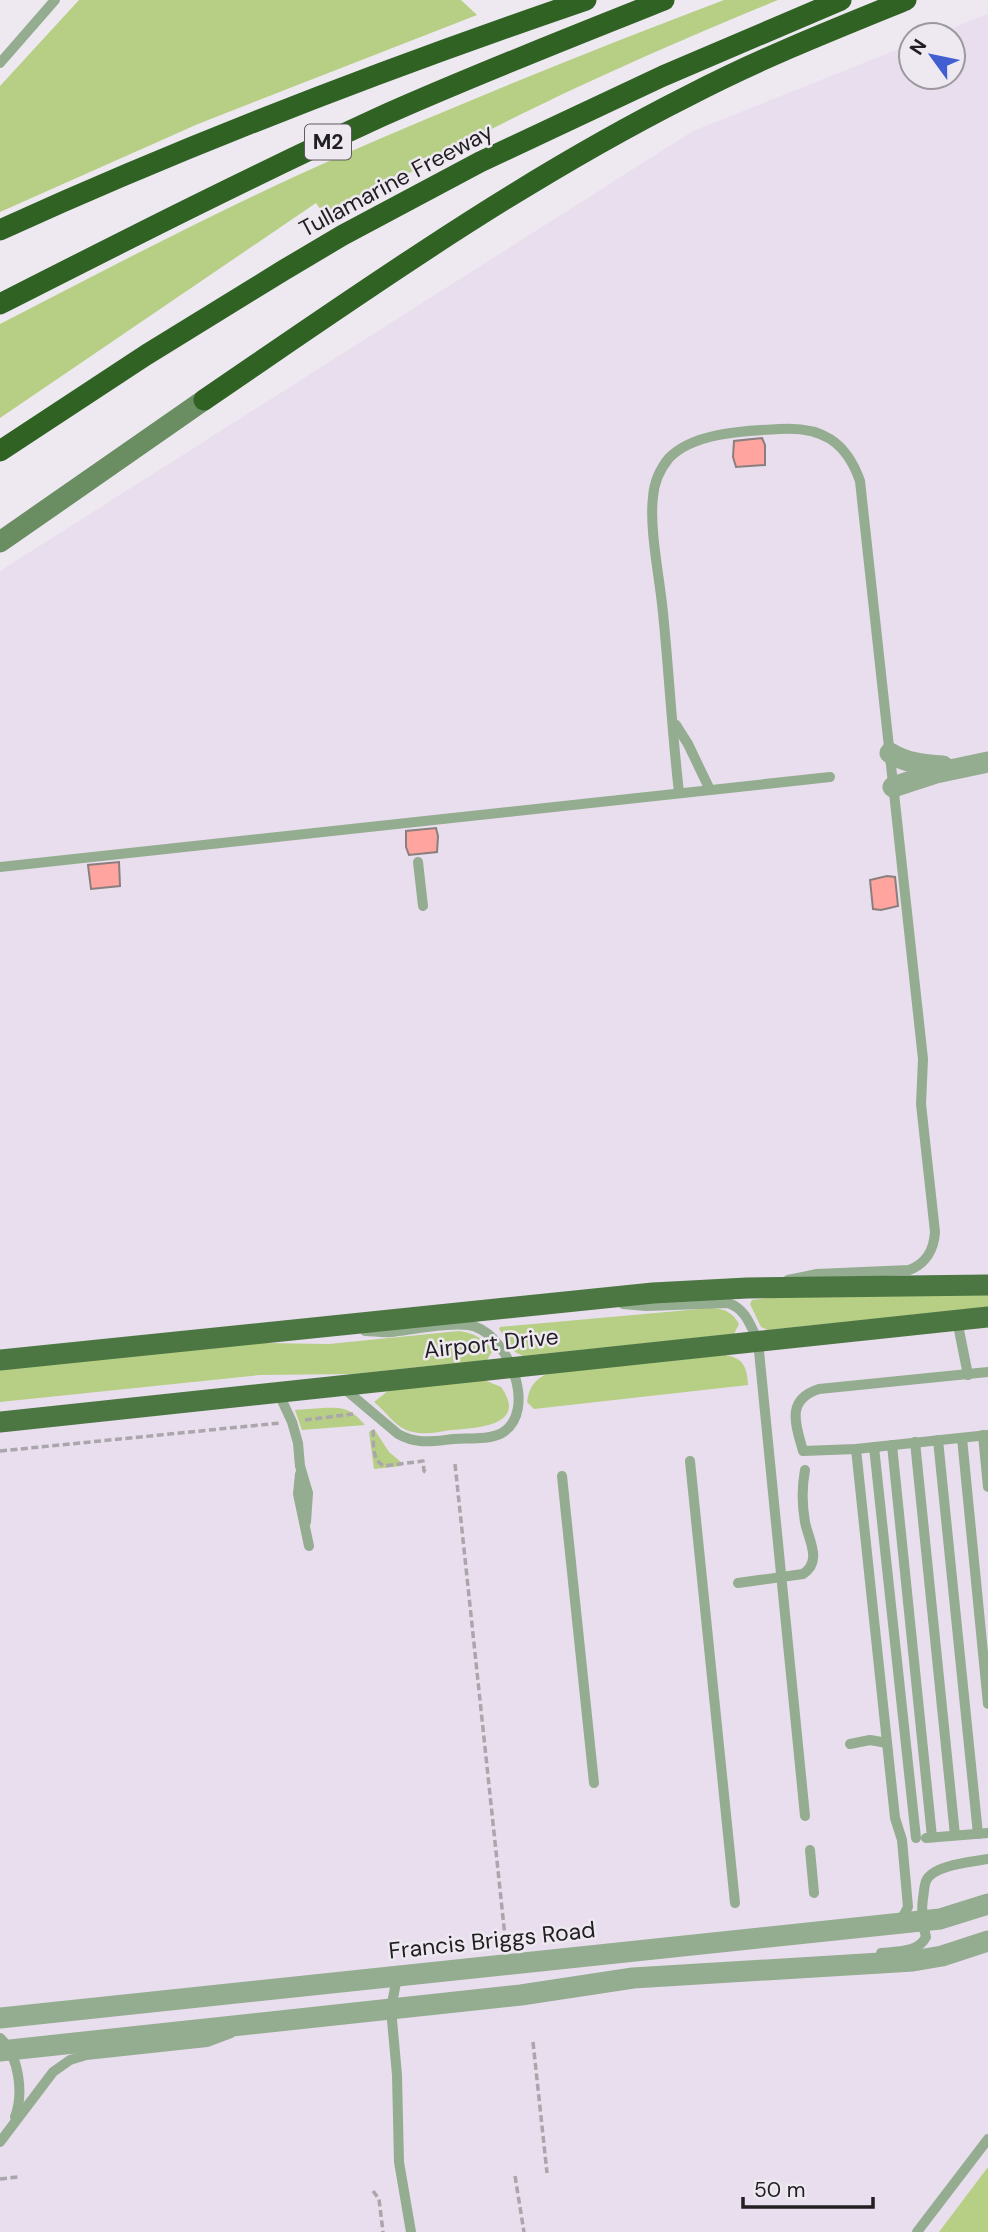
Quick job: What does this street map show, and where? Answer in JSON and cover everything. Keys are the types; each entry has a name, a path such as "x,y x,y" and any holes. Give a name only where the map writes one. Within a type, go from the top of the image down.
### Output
{"highway":[{"path":"0,230 238,128 466,41 586,0"},
{"name":"M2","path":"0,304 171,217 381,117 664,0"},
{"name":"Tullamarine Freeway","path":"0,451 145,355 343,235 480,162 663,76 841,0"},
{"path":"204,400 453,230 686,96 784,49 906,0"}],"main road":[{"name":"Airport Drive","path":"0,1360 578,1300 747,1288 988,1285"},
{"name":"Airport Drive","path":"0,1422 988,1317"}],"street":[{"path":"0,542 204,400"},
{"path":"890,753 920,765 962,767"},
{"path":"893,787 988,762"},
{"name":"Francis Briggs Road","path":"0,2018 949,1917 988,1904"},
{"path":"3,2046 256,2024 521,1996 633,1978 914,1961 942,1956 988,1941"}],"lane":[{"path":"0,63 55,0"},
{"path":"679,792 653,518 654,484 667,460 690,444 728,435 800,428 815,431 831,438 849,455 860,481 923,1059 921,1104 935,1231 928,1256 909,1270 817,1274 747,1288"},
{"path":"674,722 710,790"},
{"path":"0,867 830,777"},
{"path":"418,862 423,905"},
{"path":"578,1300 646,1307 728,1303 740,1308 745,1314 758,1341 805,1816"},
{"path":"957,1320 968,1375"},
{"path":"319,1327 387,1332 467,1324 474,1326 495,1340 513,1366 518,1413 509,1426 494,1435 423,1442 408,1440 341,1386"},
{"path":"988,1372 819,1389 801,1399 795,1417 803,1451 856,1449 985,1435 988,1487"},
{"path":"278,1392 298,1443 298,1494 309,1546"},
{"path":"962,1438 988,1704"},
{"path":"902,1840 983,1833 938,1440"},
{"path":"915,1443 955,1835"},
{"path":"892,1445 932,1837"},
{"path":"874,1447 916,1838"},
{"path":"633,1978 911,1950 924,1942 926,1937 910,1920 902,1840 895,1818 856,1449"},
{"path":"690,1461 735,1903"},
{"path":"738,1584 807,1572 814,1560 811,1535 805,1522 805,1470"},
{"path":"562,1476 594,1783"},
{"path":"850,1744 870,1740 887,1743"},
{"path":"810,1850 814,1893"},
{"path":"910,1920 926,1881 932,1874 945,1868 988,1859"},
{"path":"397,1977 391,2009 397,2074 399,2162 411,2232"},
{"path":"0,2142 53,2072 70,2060 86,2055 207,2042 256,2024"},
{"path":"3,2046 16,2064 19,2103 10,2129"},
{"path":"917,2232 988,2139"}],"path":[{"path":"0,1451 356,1414"},
{"path":"366,1422 373,1430 378,1463 383,1465 424,1461 424,1471 427,1473"},
{"path":"454,1464 507,1955"},
{"path":"533,2042 547,2173"},
{"path":"515,2176 524,2232"},
{"path":"0,2179 18,2177"},
{"path":"373,2191 379,2199 383,2232"}],"shaded area":[{"path":"988,14 988,2232 0,2232 0,571 693,131 897,50 897,91 967,91 967,22"}],"green space":[{"path":"79,0 461,0 477,15 198,124 0,212 0,86"},
{"path":"724,0 778,0 594,79 534,108 327,219 316,203 0,418 0,324 215,214 347,153 534,74"},
{"path":"988,1294 988,1307 768,1330 761,1327 750,1304 752,1300 776,1297"},
{"path":"711,1308 724,1310 734,1317 739,1324 734,1334 523,1356 515,1352 499,1329 500,1327"},
{"path":"459,1331 474,1335 493,1350 487,1360 353,1374 260,1375 0,1402 0,1370 262,1343 329,1344"},
{"path":"725,1355 740,1361 747,1374 748,1385 534,1409 527,1402 534,1384 550,1373"},
{"path":"484,1380 501,1387 508,1400 509,1410 504,1417 485,1426 432,1433 413,1432 397,1424 374,1402 389,1390"},
{"path":"295,1410 346,1410 365,1425 302,1430"},
{"path":"374,1429 389,1452 401,1462 401,1466 374,1469 369,1432"},
{"path":"988,2167 988,2232 939,2232"}],"building":[{"path":"762,438 765,445 765,465 736,467 733,457 734,441"},
{"path":"436,828 437,852 409,855 406,831"},
{"path":"119,862 120,886 91,889 88,865"},
{"path":"895,877 898,906 873,909 870,880"}]}
